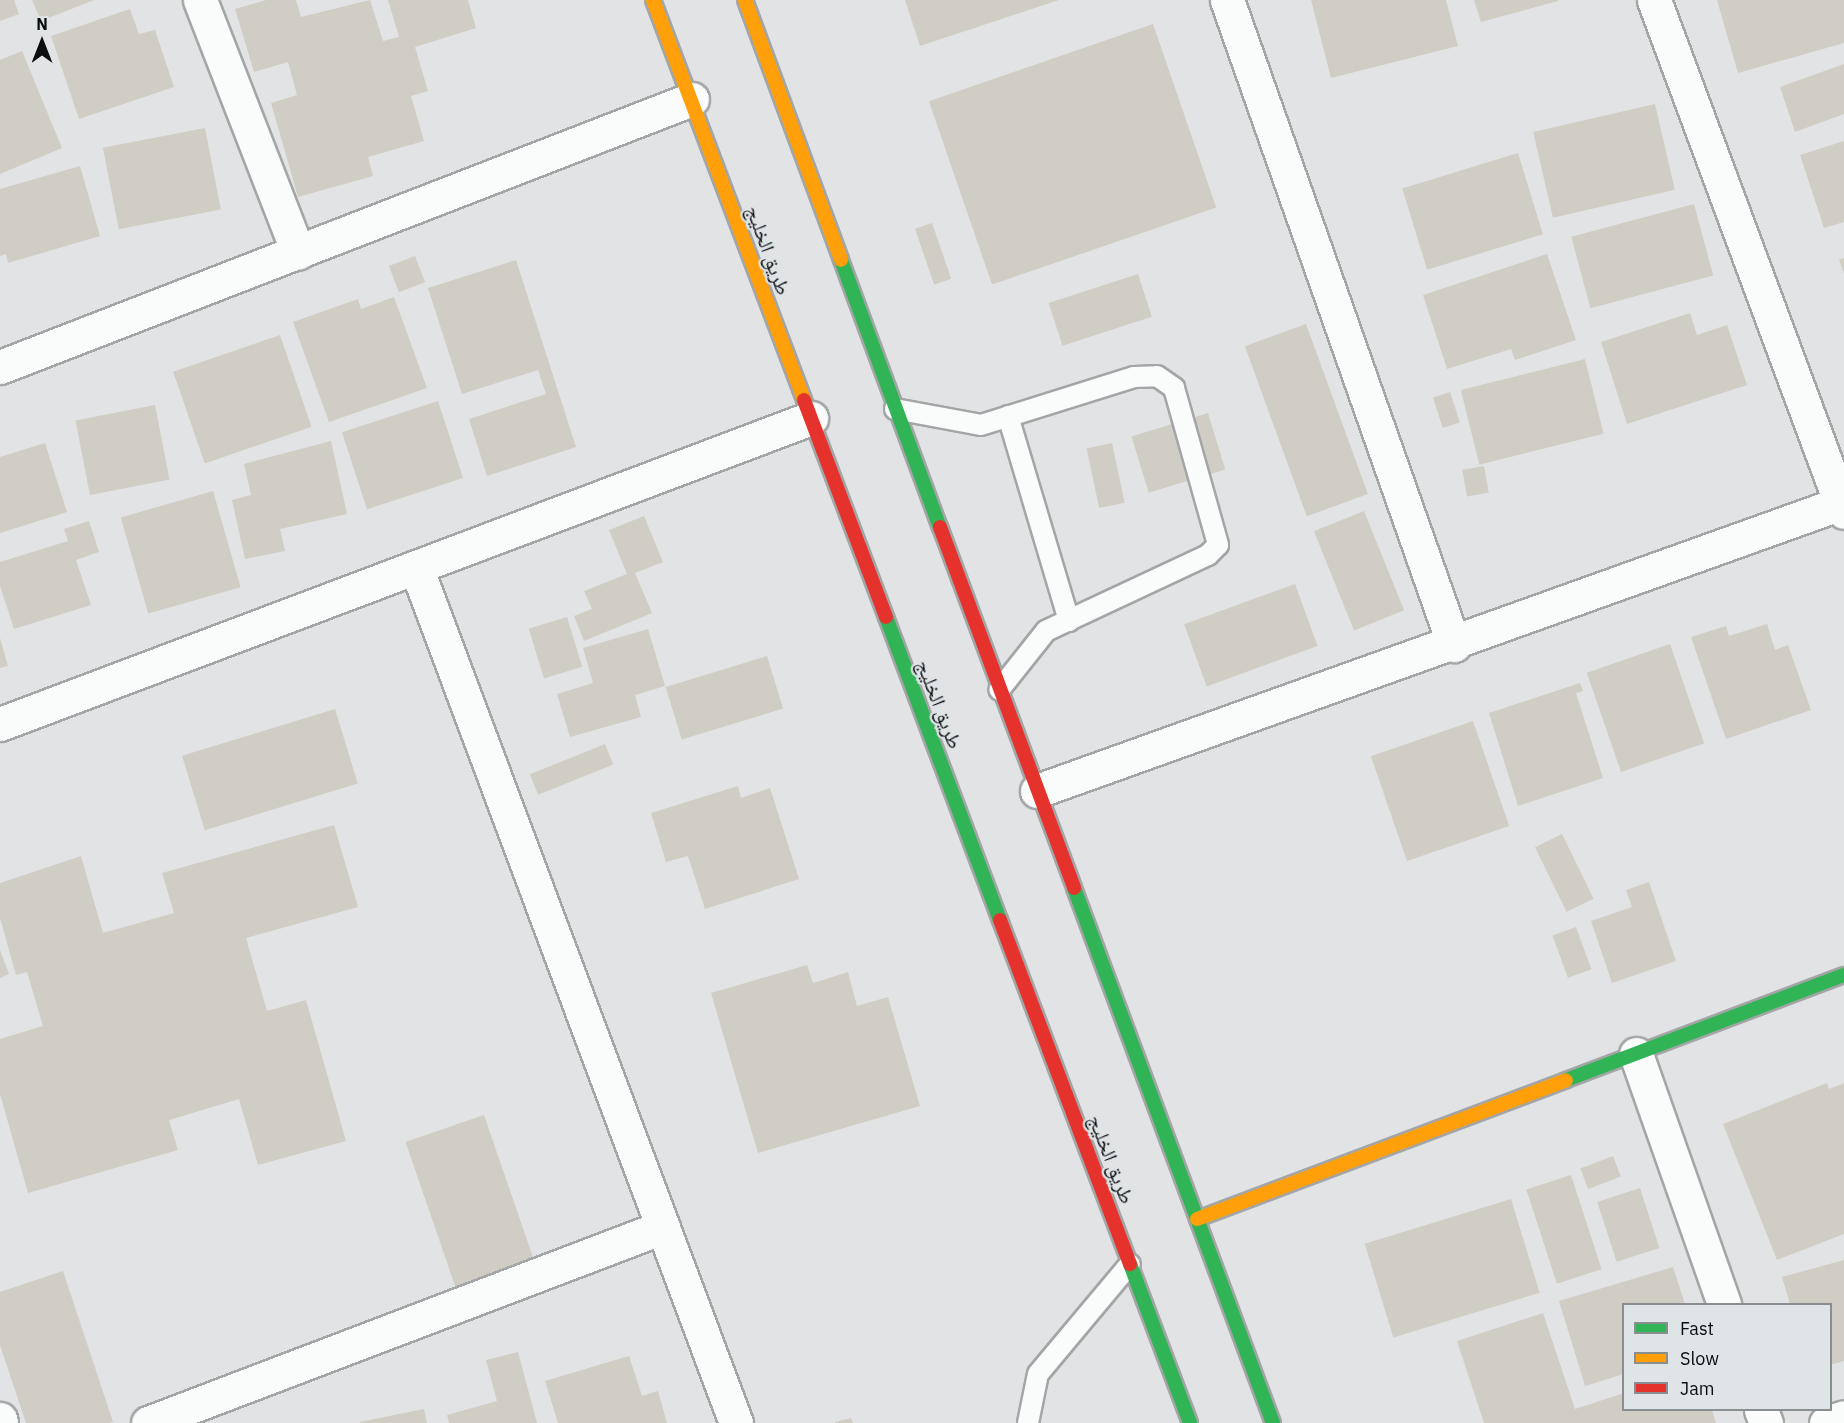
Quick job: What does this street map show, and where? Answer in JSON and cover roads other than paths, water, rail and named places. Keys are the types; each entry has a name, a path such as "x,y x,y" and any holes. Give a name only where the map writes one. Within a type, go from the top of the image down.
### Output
{"main road":[{"name":"طريق الخليج","path":"653,0 1190,1423"},
{"path":"746,0 999,690 1273,1423"},
{"path":"1197,1219 1844,975"}],"street":[{"path":"200,0 298,253"},
{"path":"1227,0 1454,645"},
{"path":"1037,791 1843,506 1654,0"},
{"path":"0,367 692,99"},
{"path":"0,724 812,418"},
{"path":"416,567 736,1423"},
{"path":"1636,1054 1723,1303"},
{"path":"148,1423 663,1227"},
{"path":"1826,1423 1844,1417"}],"lane":[{"path":"895,409 981,425 1134,377 1158,376 1174,388 1214,522 1218,545 1208,555 1046,631 999,690"},
{"path":"1008,416 1069,621"},
{"path":"1028,1423 1038,1374 1130,1264"}]}
